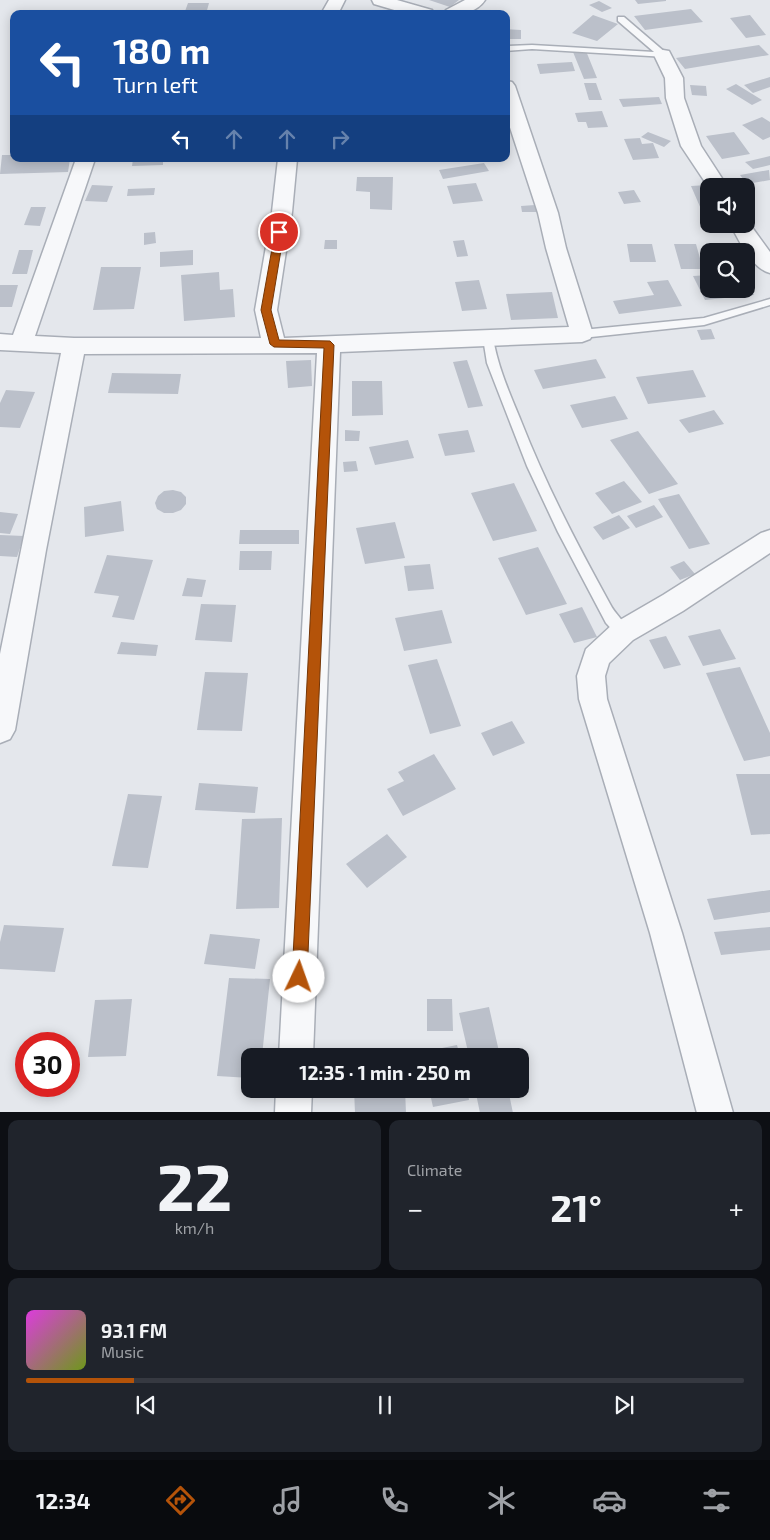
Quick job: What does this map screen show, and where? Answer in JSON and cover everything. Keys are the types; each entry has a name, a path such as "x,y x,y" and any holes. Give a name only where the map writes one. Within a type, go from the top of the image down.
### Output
{"street":[{"path":"380,0 413,10"},
{"path":"459,10 477,0"},
{"path":"664,55 674,78 674,98 691,146 712,178"},
{"path":"85,162 11,342 74,346 330,345 582,334 548,213 510,98"},
{"path":"274,344 266,310 282,212 287,162"},
{"path":"746,233 770,266"},
{"path":"296,1048 330,345"},
{"path":"0,730 33,550 74,346"},
{"path":"715,1112 666,934 593,699 591,676 596,657 623,632 673,603 770,540"},
{"path":"293,1112 294,1098"}],"lane":[{"path":"622,19 664,55"},
{"path":"510,49 532,47 664,55"},
{"path":"582,334 704,321 770,302"},
{"path":"488,338 492,363 533,466 564,532 592,584 611,619 623,632"}],"building":[{"path":"429,0 459,0 450,7"},
{"path":"635,0 666,0 666,1 638,4"},
{"path":"599,1 612,8 602,12 589,5"},
{"path":"188,3 209,3 207,10 185,10"},
{"path":"691,9 703,22 645,30 634,16"},
{"path":"593,15 618,24 597,41 572,33"},
{"path":"750,15 766,35 746,38 730,18"},
{"path":"510,29 521,30 521,39 510,39"},
{"path":"759,45 769,55 685,69 676,58"},
{"path":"586,51 597,78 584,79 573,52"},
{"path":"572,62 575,71 540,74 537,64"},
{"path":"770,77 770,87 753,93 744,85"},
{"path":"584,83 596,83 602,100 589,100"},
{"path":"736,84 762,100 752,105 726,89"},
{"path":"690,85 706,86 707,96 692,95"},
{"path":"659,97 662,104 623,107 619,99"},
{"path":"602,111 608,127 588,128 586,122 578,122 575,113"},
{"path":"762,117 770,122 770,137 763,140 742,125"},
{"path":"648,132 671,141 664,147 641,137"},
{"path":"734,132 750,154 722,159 706,136"},
{"path":"640,138 642,144 653,143 659,158 633,160 624,139"},
{"path":"2,155 10,155 10,162 70,162 68,172 0,174"},
{"path":"770,156 770,165 753,169 745,162"},
{"path":"133,162 163,162 163,165 132,166"},
{"path":"484,163 489,171 443,179 439,170"},
{"path":"769,170 770,180 755,183 755,178 742,178 740,175"},
{"path":"357,177 393,177 392,210 370,209 370,192 356,191"},
{"path":"476,183 483,201 453,204 447,186"},
{"path":"92,185 113,186 107,202 85,201"},
{"path":"700,185 700,207 691,186"},
{"path":"155,188 154,195 127,196 128,189"},
{"path":"634,190 641,202 624,204 618,192"},
{"path":"535,205 537,212 522,212 521,206"},
{"path":"31,207 46,207 40,226 24,225"},
{"path":"155,232 156,243 144,245 144,233"},
{"path":"325,240 337,240 337,249 324,249"},
{"path":"464,240 468,256 457,257 453,241"},
{"path":"627,244 652,244 656,262 630,262"},
{"path":"674,244 696,244 700,258 700,269 681,269"},
{"path":"19,250 33,250 27,274 12,274"},
{"path":"193,250 193,265 160,267 160,252"},
{"path":"101,267 141,267 134,309 93,310"},
{"path":"219,272 220,290 233,289 235,317 184,321 181,275"},
{"path":"693,276 700,276 700,290"},
{"path":"479,280 487,309 462,311 455,282"},
{"path":"668,280 682,306 619,314 613,301 654,295 647,282"},
{"path":"0,285 18,285 12,307 0,307"},
{"path":"552,292 558,318 511,320 506,294"},
{"path":"704,298 725,298 705,300"},
{"path":"711,329 715,339 701,340 697,330"},
{"path":"596,359 606,378 543,389 534,370"},
{"path":"311,360 312,386 288,388 286,361"},
{"path":"467,360 483,406 468,408 453,362"},
{"path":"693,370 706,397 648,404 636,377"},
{"path":"112,373 181,374 178,394 108,393"},
{"path":"352,381 382,381 383,415 352,416"},
{"path":"6,390 35,392 20,428 0,427 0,403"},
{"path":"615,396 628,419 582,428 570,405"},
{"path":"714,410 724,424 689,433 679,420"},
{"path":"345,430 360,431 359,441 345,441"},
{"path":"468,430 475,452 445,456 438,434"},
{"path":"638,431 678,484 649,494 610,440"},
{"path":"408,440 414,458 375,465 369,447"},
{"path":"356,461 358,471 344,472 343,462"},
{"path":"624,481 642,502 612,514 595,493"},
{"path":"514,483 537,531 493,541 471,493"},
{"path":"173,490 181,492 186,497 186,504 181,510 173,513 164,513 157,509 155,503 158,496 164,491"},
{"path":"679,494 710,544 689,549 658,499"},
{"path":"121,501 124,531 85,537 84,507"},
{"path":"654,505 663,517 636,528 627,516"},
{"path":"0,512 18,514 10,534 0,533"},
{"path":"619,515 630,528 603,540 593,527"},
{"path":"395,522 405,558 365,564 356,528"},
{"path":"240,530 299,530 299,544 239,544"},
{"path":"0,535 24,536 17,557 0,556"},
{"path":"538,547 567,604 526,615 498,558"},
{"path":"240,551 272,551 271,570 239,570"},
{"path":"107,555 153,560 134,620 112,617 119,596 94,593"},
{"path":"684,561 695,574 680,580 670,567"},
{"path":"430,564 434,589 408,591 404,566"},
{"path":"187,578 206,580 202,597 182,596"},
{"path":"201,604 236,605 232,642 195,640"},
{"path":"582,607 597,637 574,643 559,614"},
{"path":"442,610 452,643 404,651 395,618"},
{"path":"720,629 736,659 703,666 688,636"},
{"path":"666,636 681,665 664,669 649,640"},
{"path":"121,642 158,645 156,656 117,654"},
{"path":"437,659 461,726 430,734 408,665"},
{"path":"740,667 770,733 770,756 744,761 706,673"},
{"path":"205,672 248,673 242,731 197,730"},
{"path":"512,721 525,743 493,756 481,733"},
{"path":"434,754 456,789 403,816 387,789 404,781 398,772"},
{"path":"736,774 770,774 770,834 751,835"},
{"path":"199,783 258,787 255,813 195,810"},
{"path":"128,794 162,796 148,868 112,866"},
{"path":"282,818 279,908 236,909 242,819"},
{"path":"387,834 407,857 367,888 346,864"},
{"path":"770,890 770,912 714,920 707,899"},
{"path":"4,925 64,928 55,972 0,969 0,942"},
{"path":"770,927 770,950 721,955 714,932"},
{"path":"210,934 260,939 255,969 204,964"},
{"path":"229,978 270,979 263,1048 241,1048 241,1077 217,1076"},
{"path":"132,999 126,1056 88,1057 95,1000"},
{"path":"427,999 452,999 453,1031 427,1031"},
{"path":"489,1007 498,1048 467,1048 459,1013"},
{"path":"457,1045 458,1048 442,1048"},
{"path":"354,1098 405,1098 406,1112 355,1112"},
{"path":"431,1098 469,1098 469,1100 433,1107"},
{"path":"477,1098 510,1098 513,1112 480,1112"}],"route":[{"path":"279,232 266,310 274,344 330,345 299,977"}]}
